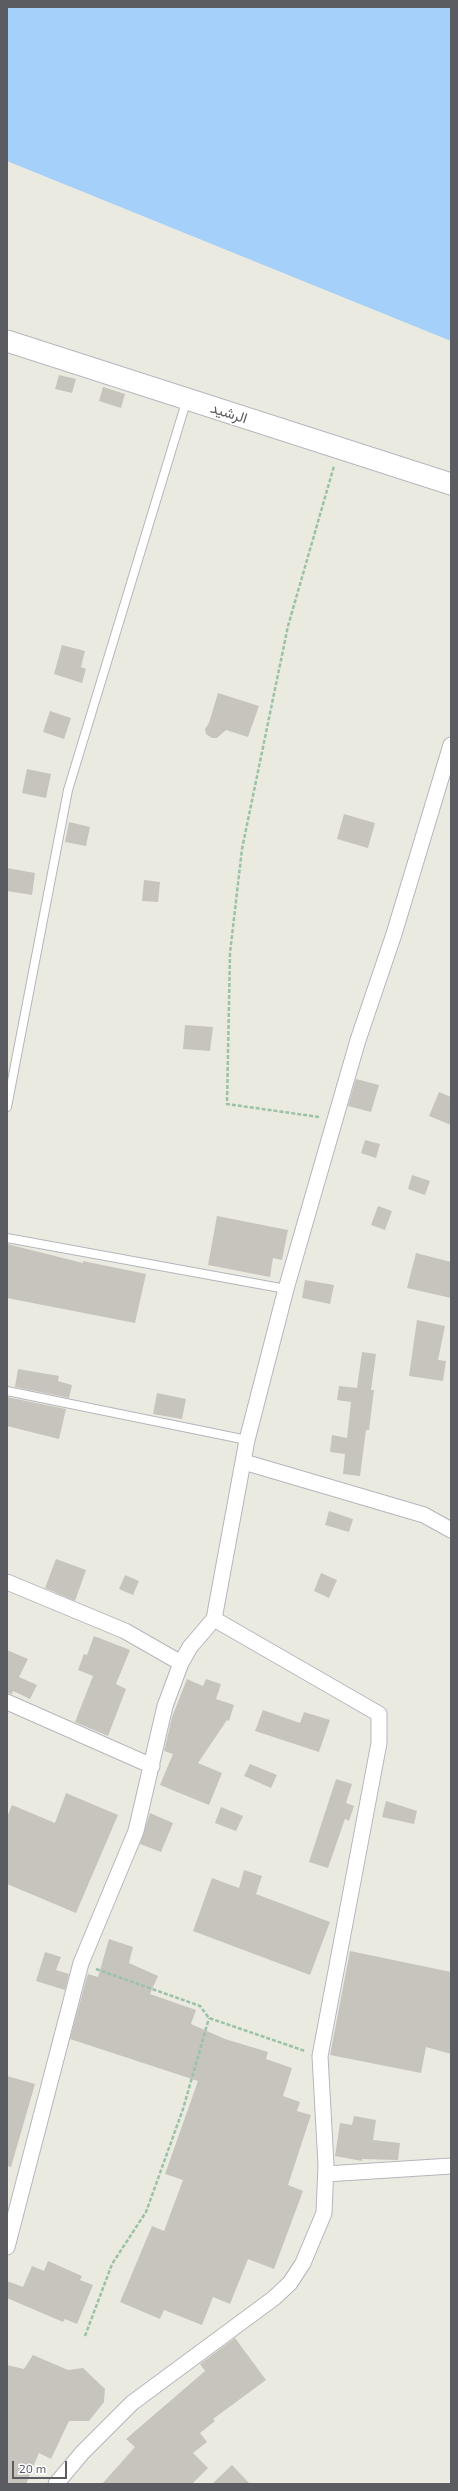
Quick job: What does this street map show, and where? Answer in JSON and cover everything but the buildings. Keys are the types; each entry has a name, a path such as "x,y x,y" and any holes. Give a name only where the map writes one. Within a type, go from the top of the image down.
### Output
{"main road":[{"name":"الرشيد","path":"7,341 451,484"}],"street":[{"path":"7,2247 80,1963 136,1831 165,1706 181,1663 190,1647 214,1620 247,1440 286,1289 333,1124 451,745"},
{"path":"244,1462 424,1515 451,1530"},
{"path":"7,1582 125,1631 181,1663"},
{"path":"56,2484 82,2453 132,2403 261,2307 290,2283 303,2263 324,2213 326,2174 320,2056 379,1743 379,1714 214,1620"},
{"path":"7,1702 152,1766"},
{"path":"326,2174 451,2166"}],"lane":[{"path":"7,1107 68,790 187,400"},
{"path":"7,1238 286,1289"},
{"path":"7,1391 247,1440"}],"path":[{"path":"333,1124 318,1116 227,1104 230,953 242,849 288,626 339,448"},
{"path":"80,1963 200,2006 209,2018 320,2056"},
{"path":"85,2336 112,2264 146,2212 183,2109 209,2018"}],"water":[{"path":"7,7 451,7 451,341 7,161"}]}
